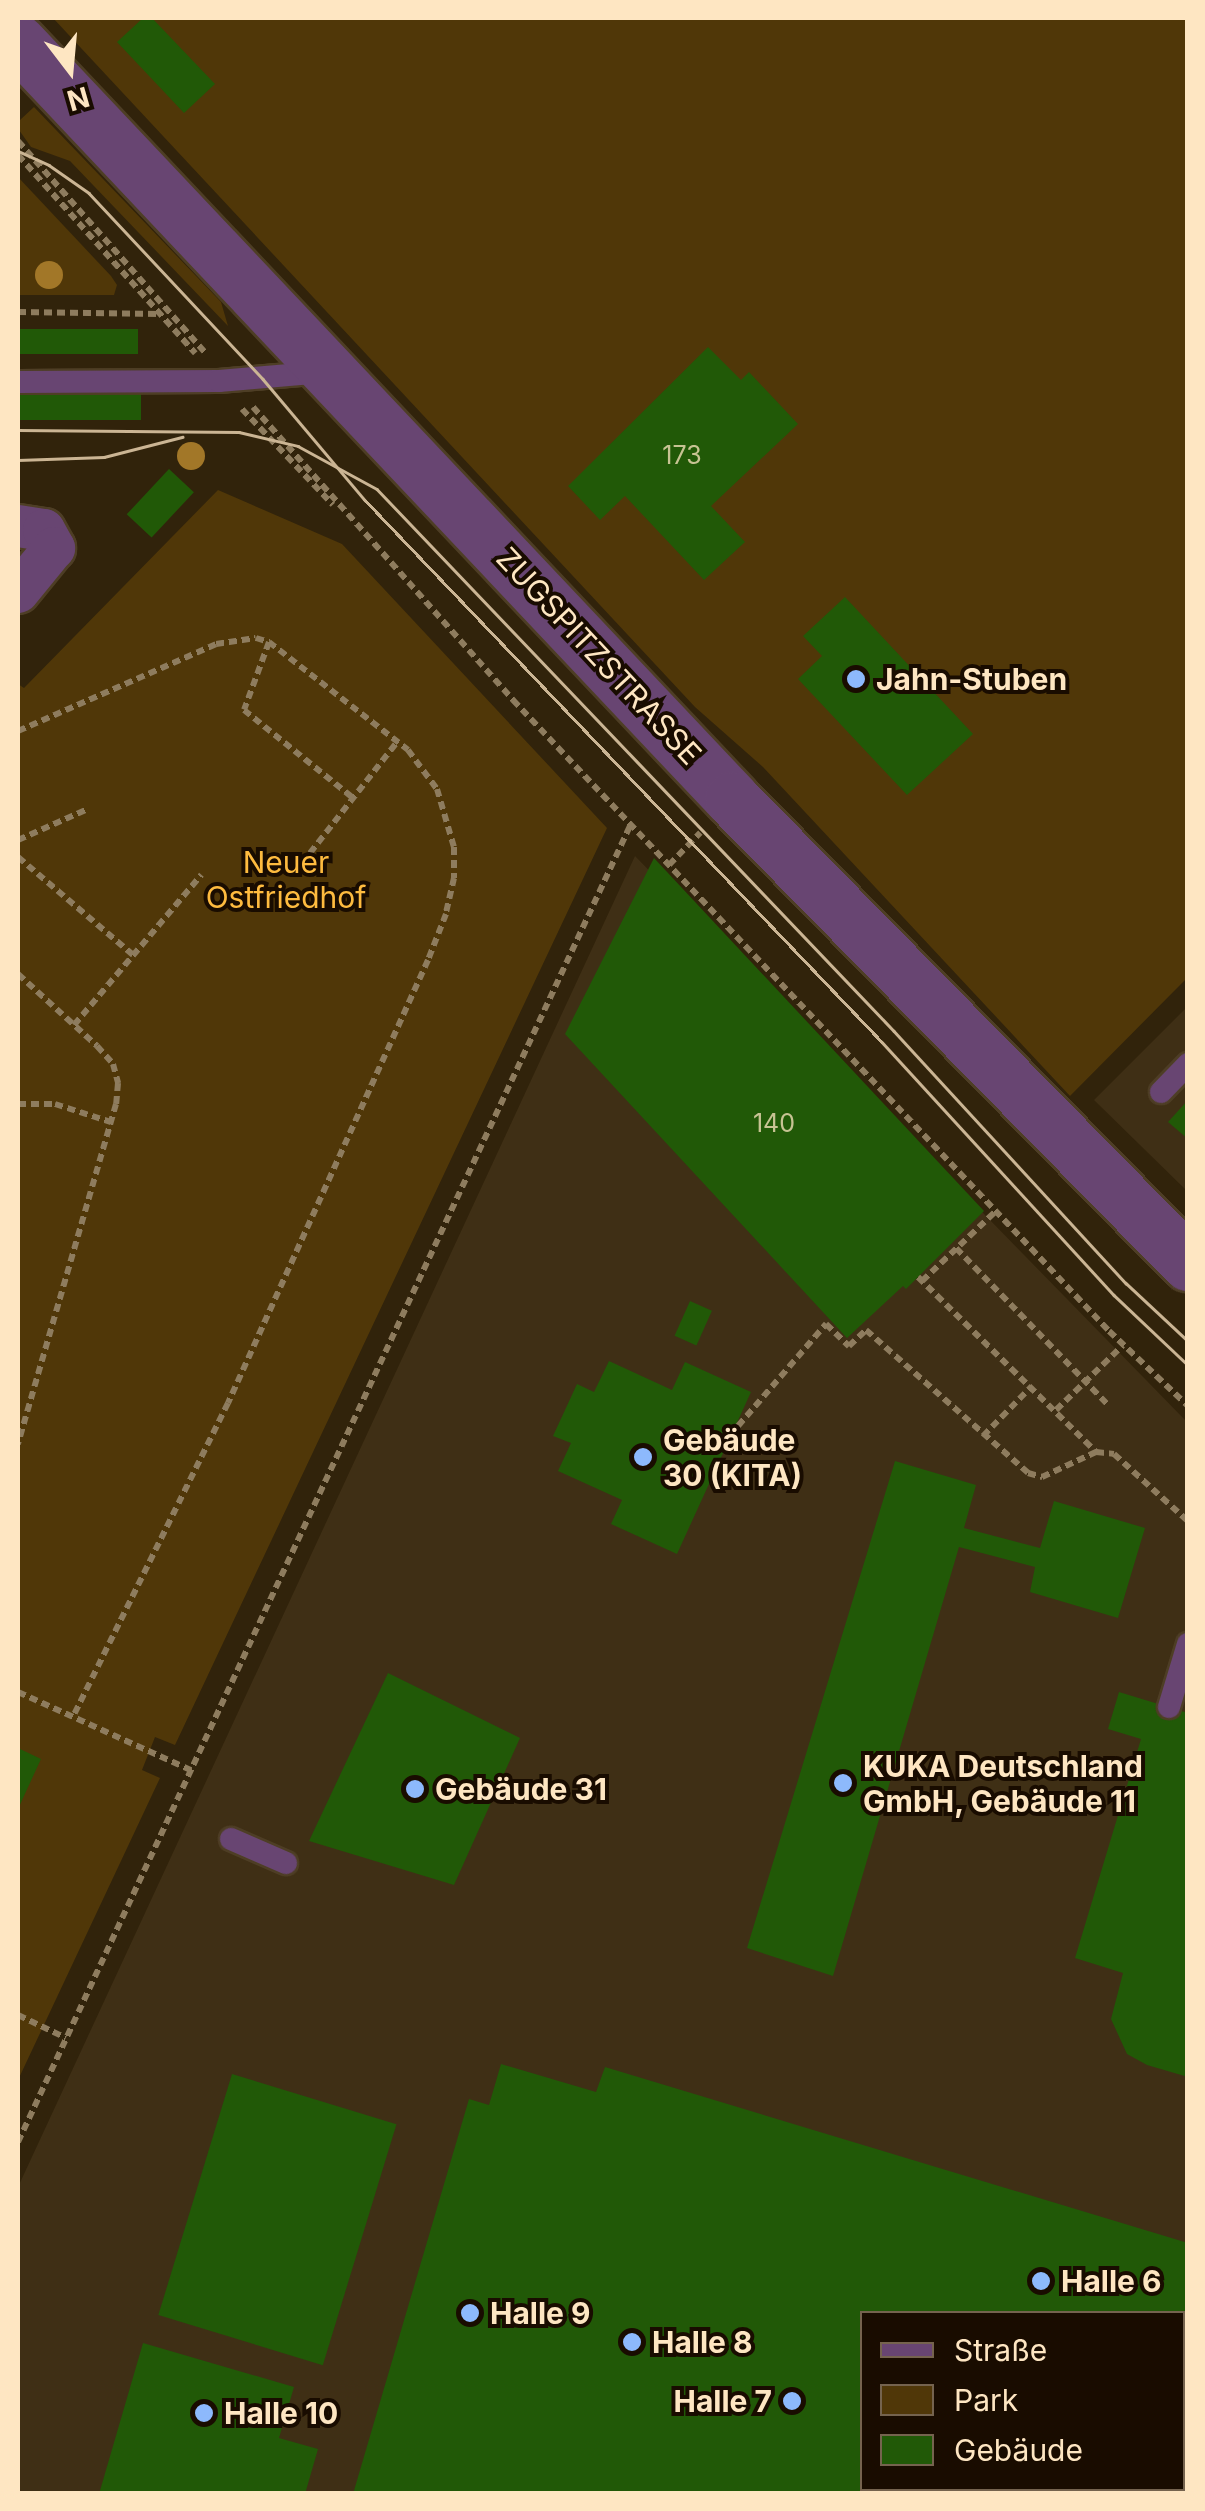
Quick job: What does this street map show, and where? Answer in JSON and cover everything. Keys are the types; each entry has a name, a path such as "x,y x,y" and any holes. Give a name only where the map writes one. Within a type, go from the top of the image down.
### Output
{"street":[{"name":"ZUGSPITZSTRASSE","path":"18,42 732,799 1188,1263"},
{"path":"18,526 44,530 54,548 18,592"}],"lane":[{"path":"18,382 225,381 332,372"},
{"path":"1161,1092 1188,1064"},
{"path":"1169,1707 1188,1644"},
{"path":"231,1839 286,1864"}],"path":[{"path":"18,141 316,491 346,515 995,1212 1188,1406"},
{"path":"18,156 225,381"},
{"path":"18,312 161,314"},
{"path":"18,731 216,644 237,638 269,642 424,767 449,819 454,878 446,914 228,1403 73,1717"},
{"path":"269,642 244,710 352,798"},
{"path":"310,852 396,742"},
{"path":"18,840 88,809"},
{"path":"18,2142 630,824"},
{"path":"18,857 133,955"},
{"path":"74,1025 201,875"},
{"path":"18,974 112,1064 118,1083 111,1122 18,1444"},
{"path":"18,1104 55,1104 111,1122"},
{"path":"995,1212 920,1279 1096,1452"},
{"path":"956,1248 1109,1406"},
{"path":"738,1426 826,1324 850,1346 866,1330 1028,1473 1042,1477 1096,1452 1114,1454 1188,1521"},
{"path":"1056,1410 1123,1344"},
{"path":"983,1436 1032,1386"},
{"path":"18,1692 190,1770"},
{"path":"18,2015 66,2038"}],"shaded area":[{"path":"635,856 1187,1422 1187,2493 18,2494 18,2187"},
{"path":"1187,1007 1187,1191 1094,1100"}],"green space":[{"path":"53,18 1187,18 1187,978 1070,1096 763,767 695,707"},
{"path":"34,107 221,302 228,326 70,161 31,147 19,130 20,120"},
{"path":"18,177 111,276 117,285 114,295 18,295"},
{"name":"Neuer Ostfriedhof","path":"218,490 342,544 607,828 175,1745 155,1737 142,1770 160,1778 18,2080 18,684 24,688"}],"building":[{"path":"143,18 152,18 215,84 184,113 117,42"},
{"path":"18,329 138,329 138,354 18,354"},
{"path":"708,347 741,380 749,372 798,424 711,506 745,542 704,580 625,496 600,520 568,486"},
{"path":"18,393 141,393 141,420 18,420"},
{"path":"169,469 194,492 152,538 127,514"},
{"path":"845,597 973,734 907,795 798,679 822,656 803,636"},
{"path":"654,858 984,1211 906,1289 903,1286 847,1338 565,1034"},
{"path":"1188,1100 1188,1139 1168,1122"},
{"path":"690,1301 712,1311 696,1345 675,1336"},
{"name":"Gebäude 30 (KITA)","path":"609,1361 672,1390 685,1362 751,1392 677,1554 611,1524 622,1500 558,1471 571,1443 553,1436 577,1384 594,1392"},
{"name":"KUKA Deutschland GmbH, Gebäude 11","path":"895,1461 976,1485 964,1528 1040,1548 1054,1501 1145,1528 1118,1618 1030,1592 1035,1567 959,1547 833,1976 747,1948"},
{"name":"Gebäude 31","path":"388,1673 520,1738 454,1885 309,1841"},
{"path":"1119,1692 1188,1713 1188,2077 1147,2065 1127,2054 1111,2019 1123,1973 1075,1958 1141,1739 1108,1729"},
{"path":"18,1748 41,1759 18,1809"},
{"path":"501,2064 596,2092 605,2067 1188,2243 1188,2494 353,2494 469,2099 489,2105"},
{"path":"232,2074 396,2124 323,2365 158,2315"},
{"name":"Halle 10","path":"143,2343 294,2387 279,2438 318,2449 305,2494 99,2494"}],"tram line":[{"path":"18,151 49,165 89,193 263,379 365,500 882,1042 1114,1295 1188,1365"},
{"path":"18,430 239,432 298,446 377,489 894,1031 1126,1283 1188,1341"},
{"path":"18,460 104,457 182,437"}],"place":[{"name":"Jahn-Stuben","path":"856,679"},
{"name":"Gebäude 30 (KITA)","path":"643,1457"},
{"name":"KUKA Deutschland GmbH, Gebäude 11","path":"843,1783"},
{"name":"Gebäude 31","path":"415,1789"},
{"name":"Halle 6","path":"1041,2281"},
{"name":"Halle 9","path":"470,2313"},
{"name":"Halle 8","path":"632,2342"},
{"name":"Halle 7","path":"792,2401"},
{"name":"Halle 10","path":"204,2413"}]}
